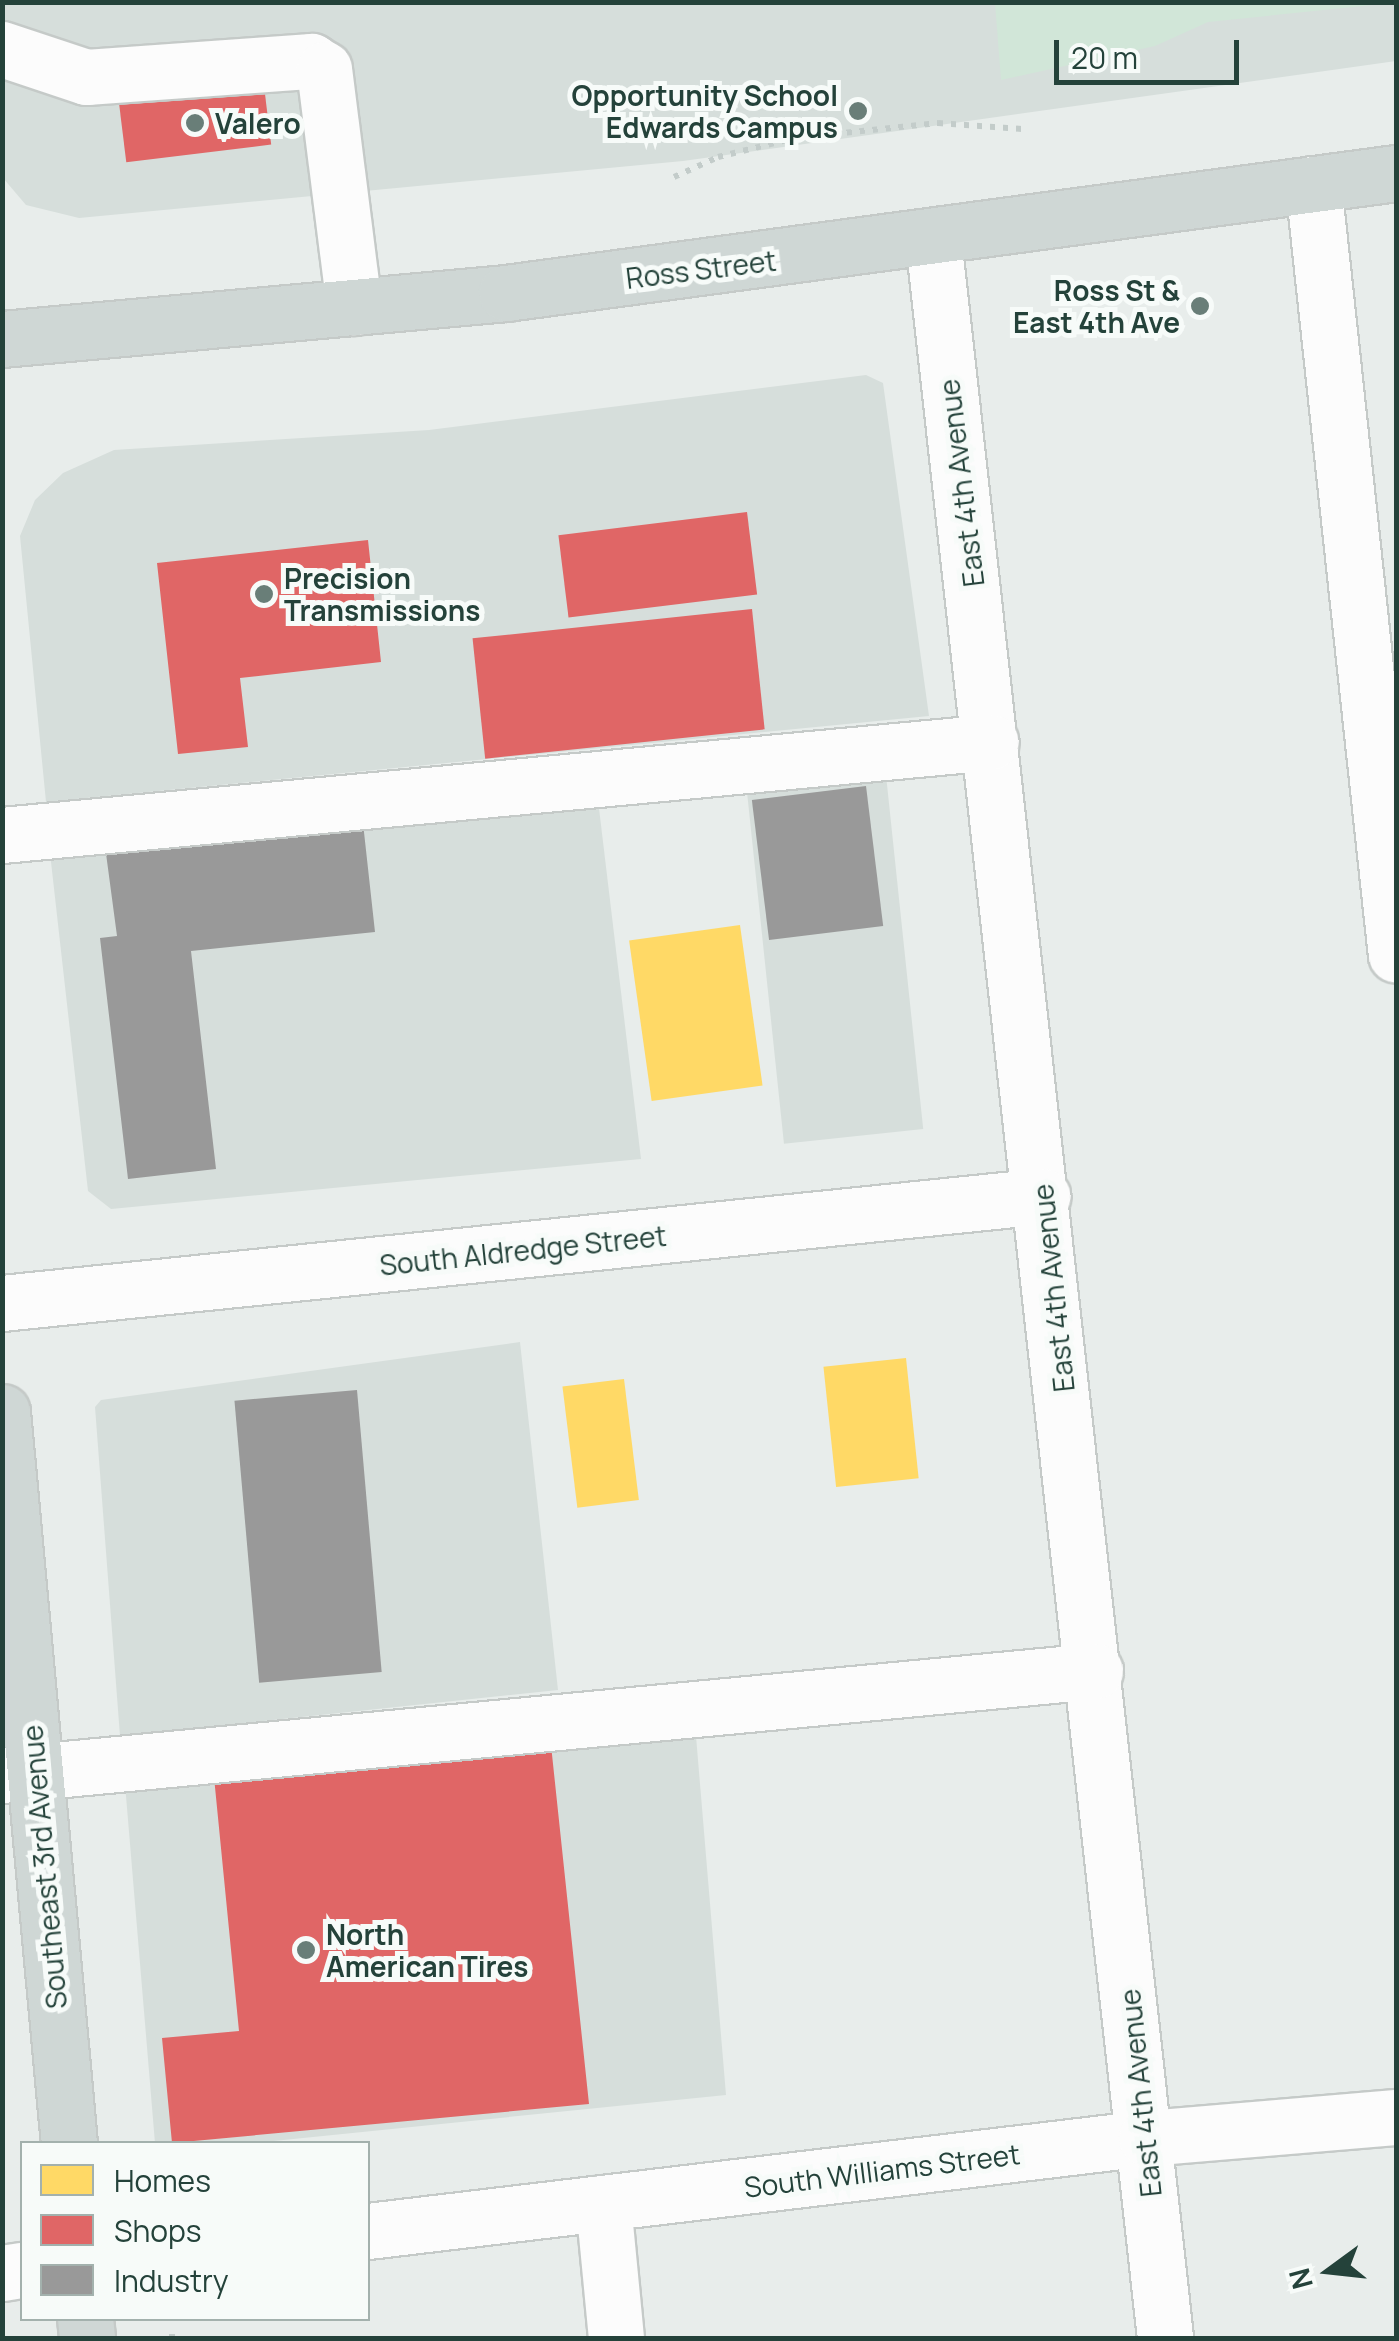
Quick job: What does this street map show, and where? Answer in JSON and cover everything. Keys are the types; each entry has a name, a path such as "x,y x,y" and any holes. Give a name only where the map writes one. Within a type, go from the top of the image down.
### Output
{"main road":[{"name":"Ross Street","path":"2,339 354,308 933,239 1396,173"},
{"name":"Southeast 3rd Avenue","path":"2,1412 19,1773 69,2141"}],"street":[{"path":"2,49 86,76 311,61 324,69 354,308"},
{"path":"1314,184 1396,956"},
{"name":"East 4th Avenue","path":"933,239 1044,1196 1164,2338"},
{"path":"2,836 991,742"},
{"name":"South Aldredge Street","path":"2,1303 1044,1196"},
{"path":"19,1773 1095,1672"},
{"name":"South Williams Street","path":"370,2230 1146,2138 1396,2117"},
{"path":"602,2203 616,2338"}],"path":[{"path":"674,177 718,157 795,138 938,123 1022,129"}],"shaded area":[{"path":"1396,2 1396,61 683,161 79,218 26,205 3,178 2,3"},
{"path":"866,375 883,383 929,716 46,802 20,536 35,500 63,473 114,450 429,430"},
{"path":"886,775 923,1129 784,1144 747,790"},
{"path":"598,800 641,1159 111,1209 88,1191 50,853"},
{"path":"520,1342 558,1690 120,1736 95,1407 101,1400"},
{"path":"696,1736 726,2095 273,2141 155,2141 125,1784"}],"green space":[{"path":"995,2 1392,3 1208,22 1155,46 1001,80"}],"building: Homes":[{"path":"740,925 763,1085 652,1101 629,941"},
{"path":"906,1358 919,1478 836,1487 823,1367"},
{"path":"624,1379 639,1500 577,1508 562,1387"}],"building: Shops":[{"name":"Valero","path":"264,86 271,145 126,162 119,104"},
{"path":"747,512 757,594 569,618 558,535"},
{"path":"368,540 381,662 240,678 248,747 178,754 157,563"},
{"path":"752,609 765,729 485,759 473,638"},
{"path":"551,1745 589,2104 172,2141 162,2038 239,2031 214,1777"}],"building: Industry":[{"path":"866,786 883,926 769,940 752,800"},
{"path":"363,823 375,932 191,951 216,1169 128,1179 100,938 117,936 105,846"},
{"path":"357,1390 382,1672 259,1683 234,1401"}],"place":[{"name":"Opportunity School Edwards Campus","path":"858,111"},
{"name":"Valero","path":"195,123"},
{"name":"Ross St & East 4th Ave","path":"1200,306"},
{"name":"Precision Transmissions","path":"264,594"},
{"name":"North American Tires","path":"306,1950"}]}
